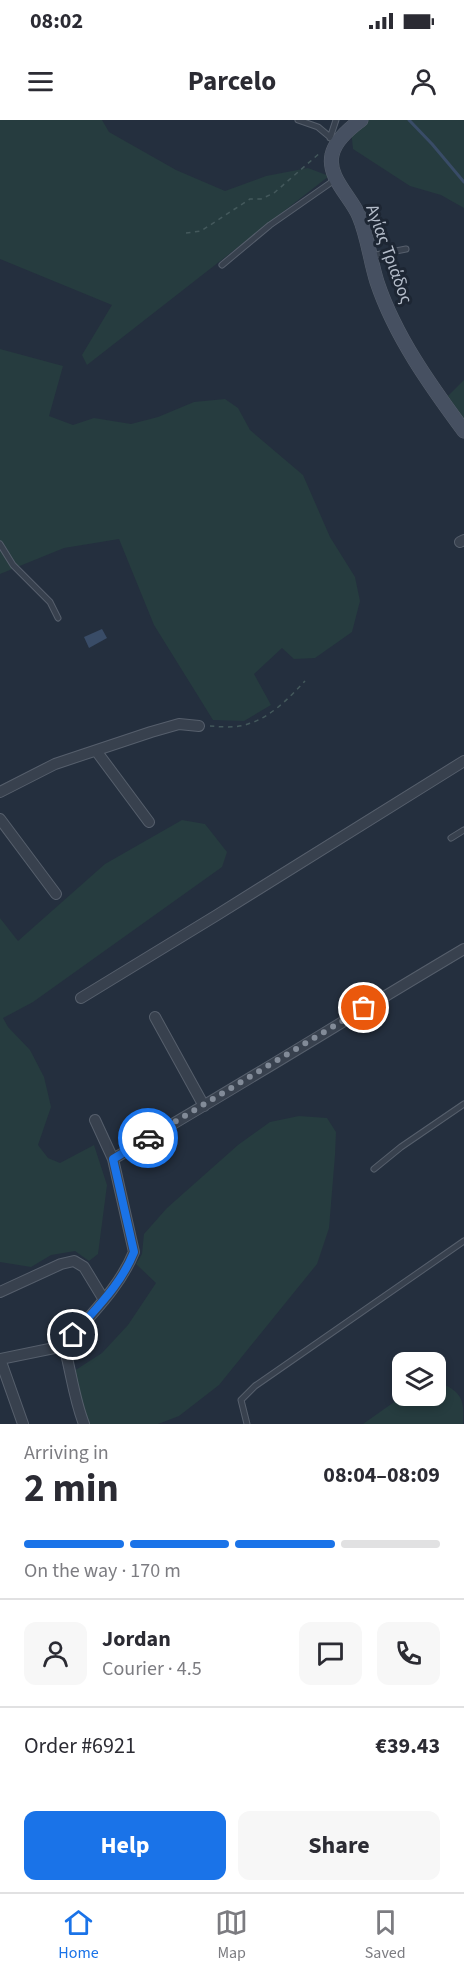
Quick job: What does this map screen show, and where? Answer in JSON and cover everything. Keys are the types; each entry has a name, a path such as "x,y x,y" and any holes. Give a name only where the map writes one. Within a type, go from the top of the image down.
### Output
{"street":[{"path":"333,142 361,120"},
{"name":"Αγίας Τριάδος","path":"333,142 333,169 358,212 377,282 390,313 423,374 464,431"},
{"path":"0,792 55,764 179,724 199,726"},
{"path":"97,752 149,822"},
{"path":"81,998 464,761"},
{"path":"0,819 56,894"},
{"path":"113,1159 464,949"},
{"path":"155,1017 204,1106"},
{"path":"23,1424 0,1359 64,1346 104,1300 129,1265 134,1252 113,1159 95,1120"},
{"path":"0,1292 61,1264 74,1261 84,1267 104,1300"},
{"path":"64,1346 72,1372 78,1410 84,1424"}],"lane":[{"path":"298,120 318,127 333,142"},
{"path":"333,142 336,120"},
{"path":"222,265 270,225 337,178"},
{"path":"371,256 406,249"},
{"path":"0,544 13,566 50,602 58,618"},
{"path":"451,838 464,830"},
{"path":"374,1169 401,1147 464,1104"},
{"path":"247,1424 241,1401 255,1386 464,1241"}],"path":[{"path":"186,233 201,231 250,199 261,199 274,193 333,142"},
{"path":"199,726 248,724 267,715 305,681"}],"green space":[{"path":"0,120 102,120 109,132 176,170 225,191 266,176 308,168 329,176 87,365 82,355 112,305 0,259"},
{"path":"350,120 464,120 464,208 441,195 410,186 353,149"},
{"path":"0,349 63,366 49,416 73,425 94,418 131,424 158,417 194,402 225,399 238,408 250,430 303,475 330,537 355,577 360,601 352,632 315,658 294,659 282,648 254,674 271,705 244,721 213,720 154,625 119,539 64,548 0,574"},
{"path":"464,380 464,419 448,396"},
{"path":"182,820 205,824 227,852 222,867 33,1002 3,1018 8,1027 30,1050 44,1077 51,1107 38,1145 48,1158 60,1163 94,1145 107,1185 98,1254 89,1261 75,1251 51,1255 31,1267 0,1262 0,918 18,941 105,864"},
{"path":"299,1116 327,1118 336,1132 329,1228 317,1264 219,1385 179,1416 158,1424 87,1424 74,1371 102,1353 128,1325 156,1283 136,1264 142,1254 144,1234 167,1208 238,1145 270,1122"},
{"path":"446,1386 453,1389 462,1401 463,1424 363,1424 392,1403 392,1406 446,1406"}],"water":[{"path":"102,629 107,638 89,648 84,637"}],"waterway":[{"path":"409,120 464,182"}],"way so far":[{"path":"148,1138 364,1008"}],"route":[{"path":"73,1335 114,1287 129,1265 134,1252 113,1159 148,1138"}]}
